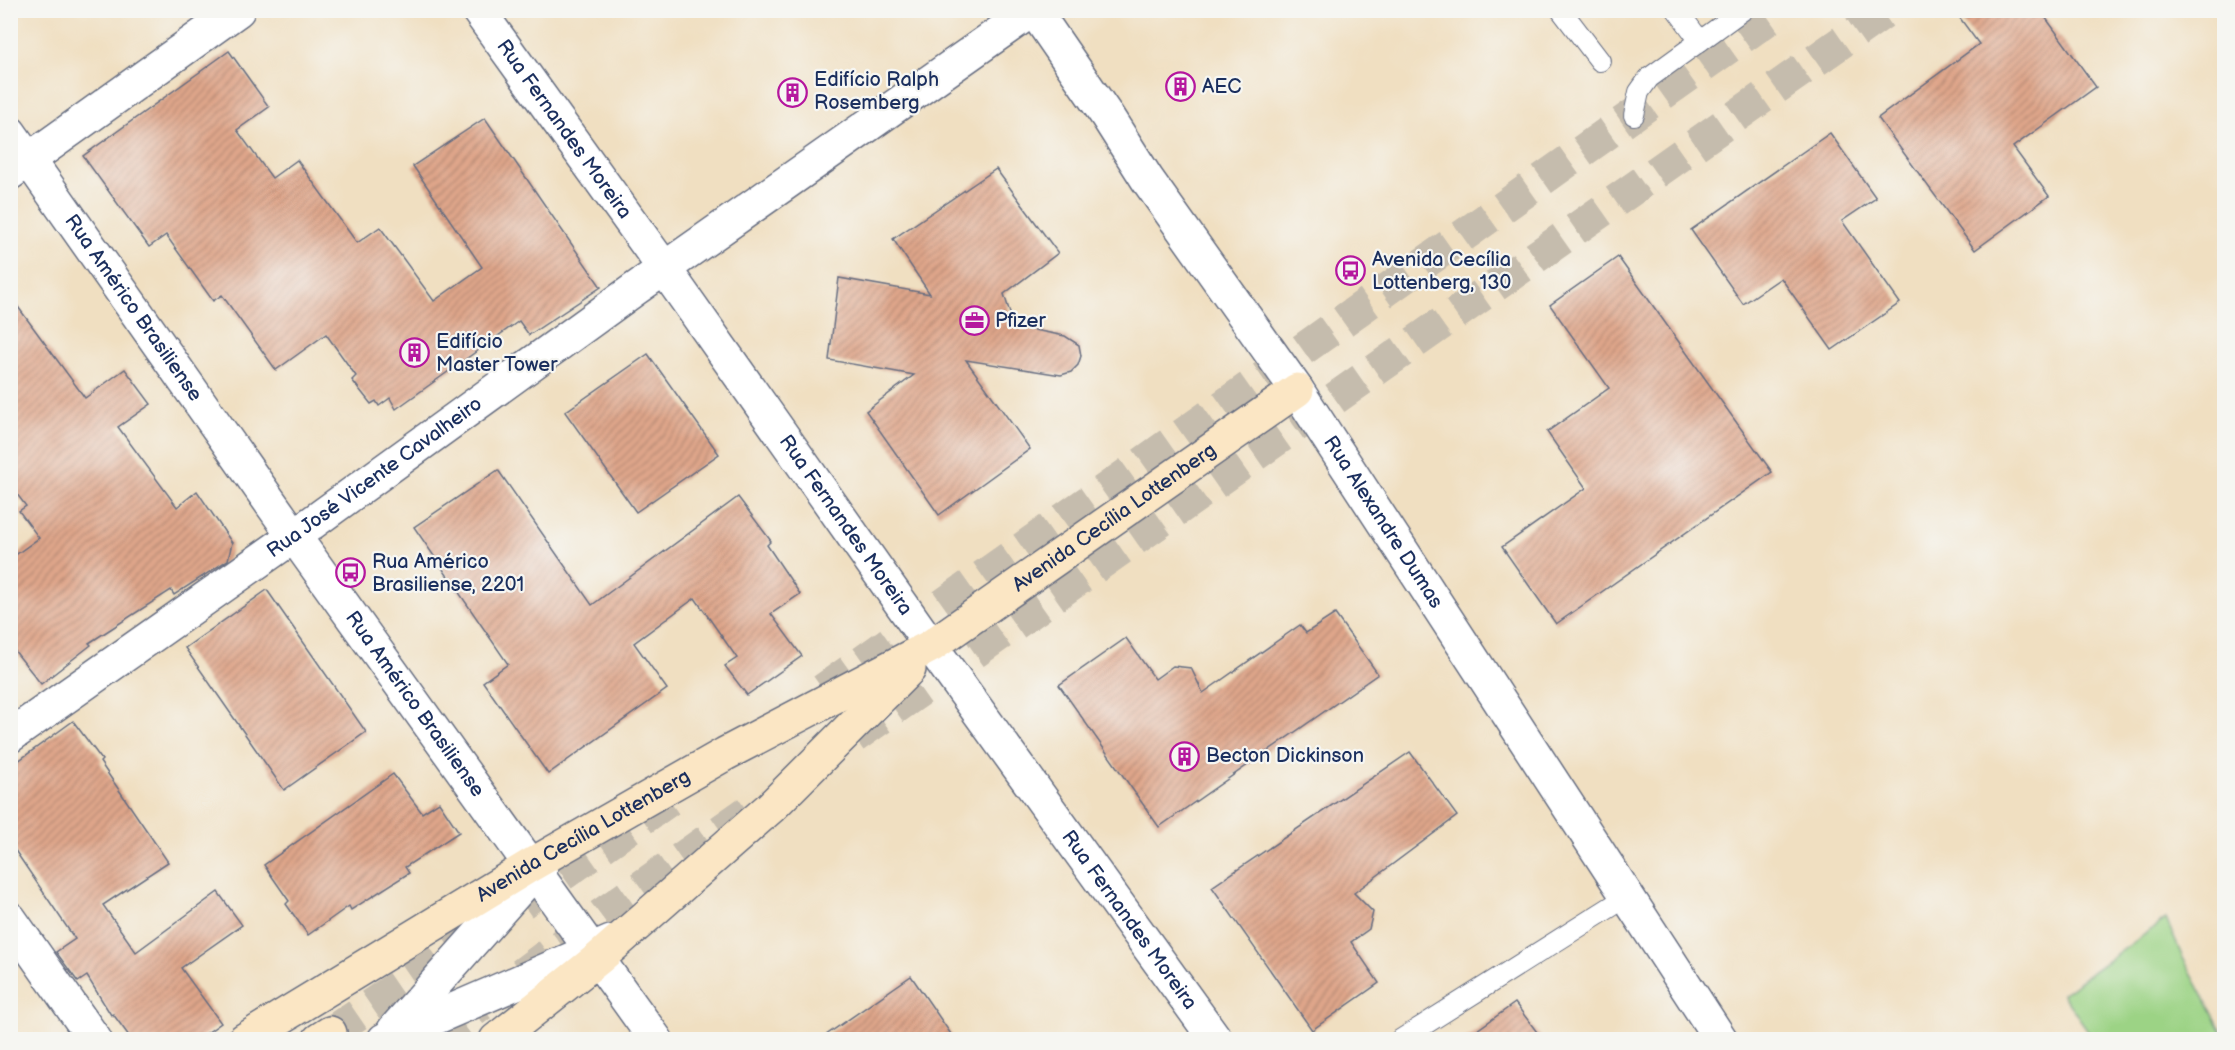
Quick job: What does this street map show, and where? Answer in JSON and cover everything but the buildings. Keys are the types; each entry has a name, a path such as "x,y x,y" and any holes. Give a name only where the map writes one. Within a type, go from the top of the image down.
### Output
{"main road":[{"name":"Avenida Cecília Lottenberg","path":"244,1040 725,754 931,646 1297,390"},
{"name":"Avenida Cecília Lottenberg","path":"496,1040 771,807 931,646"}],"street":[{"path":"20,166 238,10"},
{"name":"Rua Fernandes Moreira","path":"478,10 664,268 931,646 1216,1040"},
{"name":"Rua José Vicente Cavalheiro","path":"10,736 294,536 664,268 1033,10"},
{"name":"Rua Alexandre Dumas","path":"1033,10 1107,116 1147,179 1297,390 1721,1040"},
{"name":"Rua Américo Brasiliense","path":"10,133 20,166 294,536 604,948 656,1040"},
{"path":"386,1039 539,863"},
{"path":"10,919 95,1040"},
{"path":"386,1039 604,948"}],"lane":[{"path":"1561,10 1600,61"},
{"path":"1677,10 1701,41"},
{"path":"1634,115 1639,92 1649,78 1743,10"},
{"path":"1400,1040 1628,897"}],"green space":[{"path":"2166,919 2224,1039 2094,1039 2062,994"}],"tunnel":[{"path":"823,690 1781,10"},
{"path":"854,737 1887,10"},
{"path":"522,903 669,800"},
{"path":"522,974 750,810"},
{"path":"330,1033 466,940"},
{"path":"434,1040 481,1005"}],"place":[{"name":"AEC","path":"1181,87"},
{"name":"Edifício Ralph Rosemberg","path":"793,92"},
{"name":"Avenida Cecília Lottenberg, 130","path":"1351,271"},
{"name":"Pfizer","path":"974,321"},
{"name":"Edifício Master Tower","path":"415,353"},
{"name":"Rua Américo Brasiliense, 2201","path":"351,573"},
{"name":"Becton Dickinson","path":"1185,756"}]}
